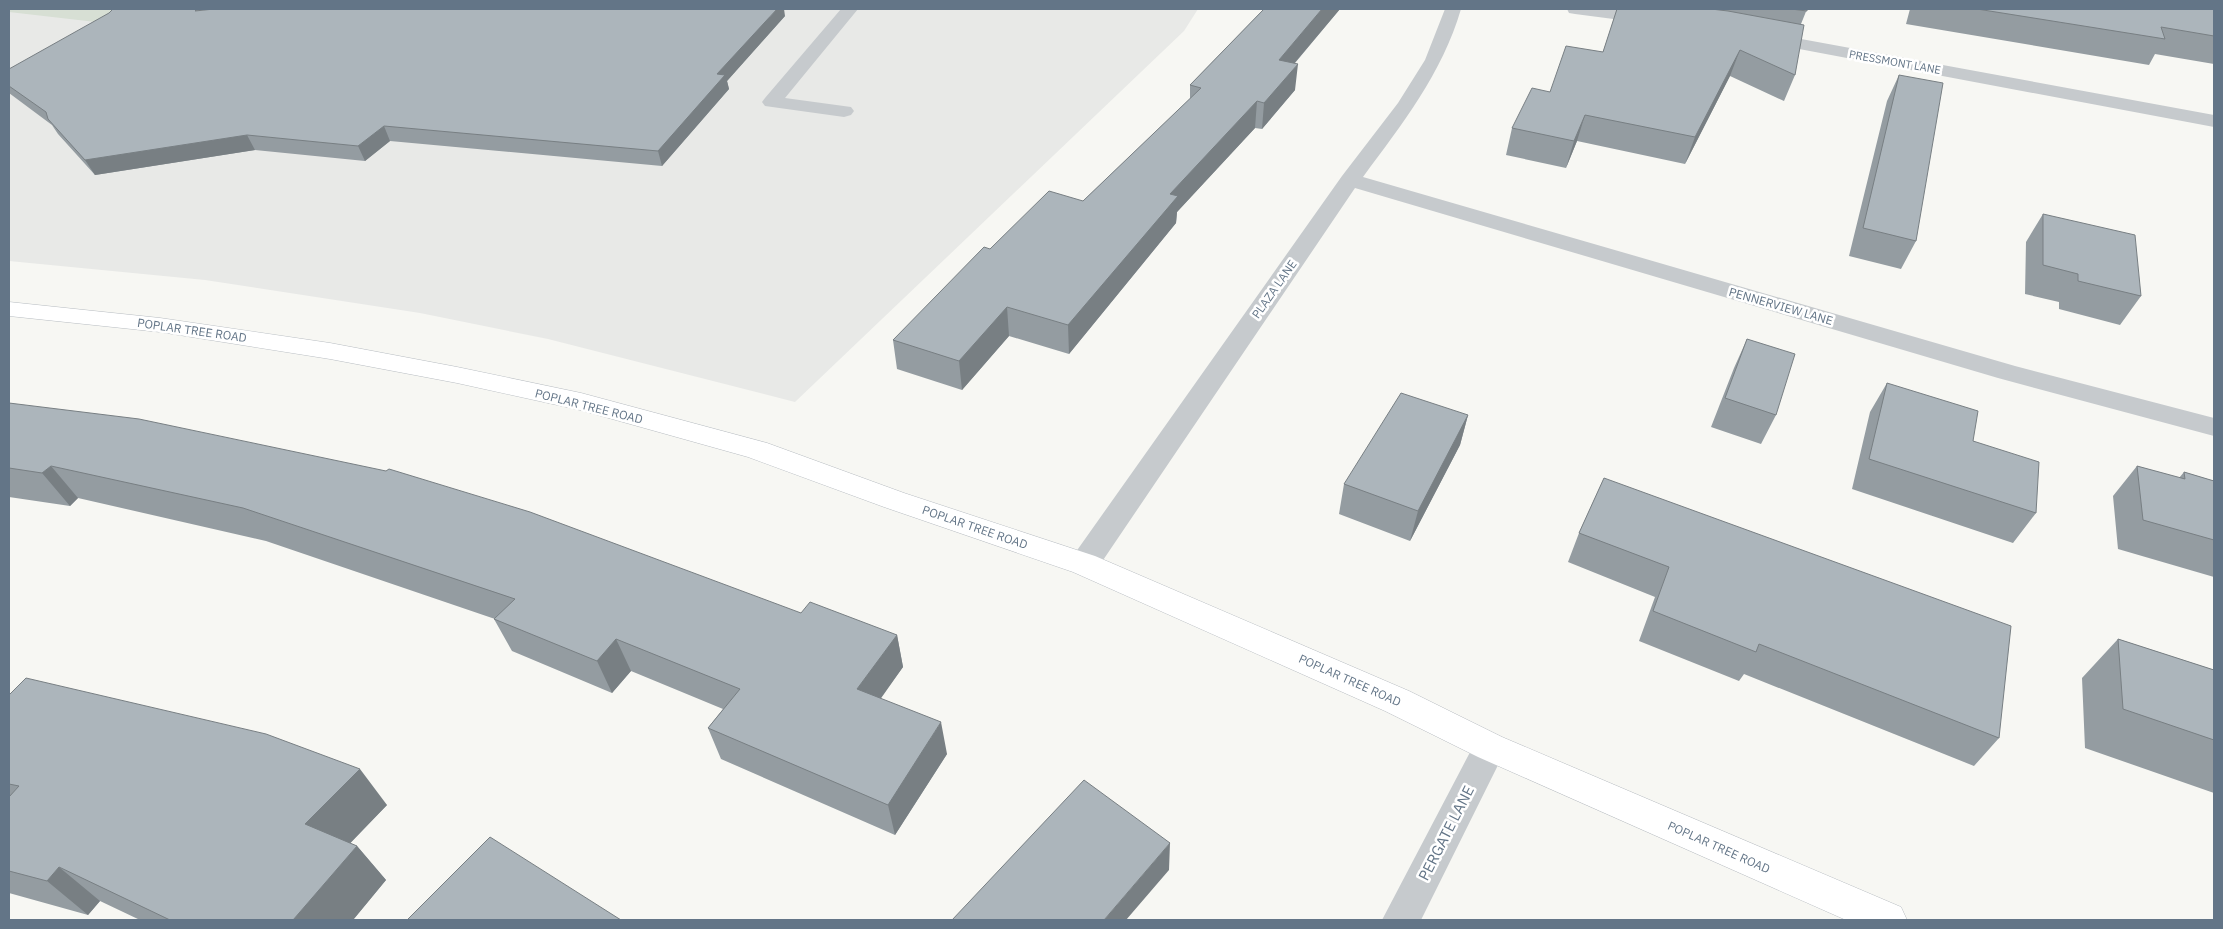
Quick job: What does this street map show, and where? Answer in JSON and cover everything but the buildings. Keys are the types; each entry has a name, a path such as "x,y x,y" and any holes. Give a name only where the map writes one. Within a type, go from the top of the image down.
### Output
{"street":[{"path":"844,111 772,102 850,9"},
{"name":"PLAZA LANE","path":"1084,564 1349,180 1423,80 1448,28 1453,9"},
{"path":"1575,9 1672,22"},
{"name":"PRESSMONT LANE","path":"1748,34 2214,121"},
{"name":"PENNERVIEW LANE","path":"1349,180 1988,366 2214,427"},
{"name":"POPLAR TREE ROAD","path":"9,309 160,324 330,351 457,375 581,402 757,450 894,500 1084,564 1397,701 1490,746 1888,920"},
{"name":"PERGATE LANE","path":"1401,920 1490,746"}],"shaded area":[{"path":"9,9 1198,9 1184,31 795,402 548,339 420,313 205,280 9,261"},
{"path":"9,9 237,9 113,24 9,12"}]}
